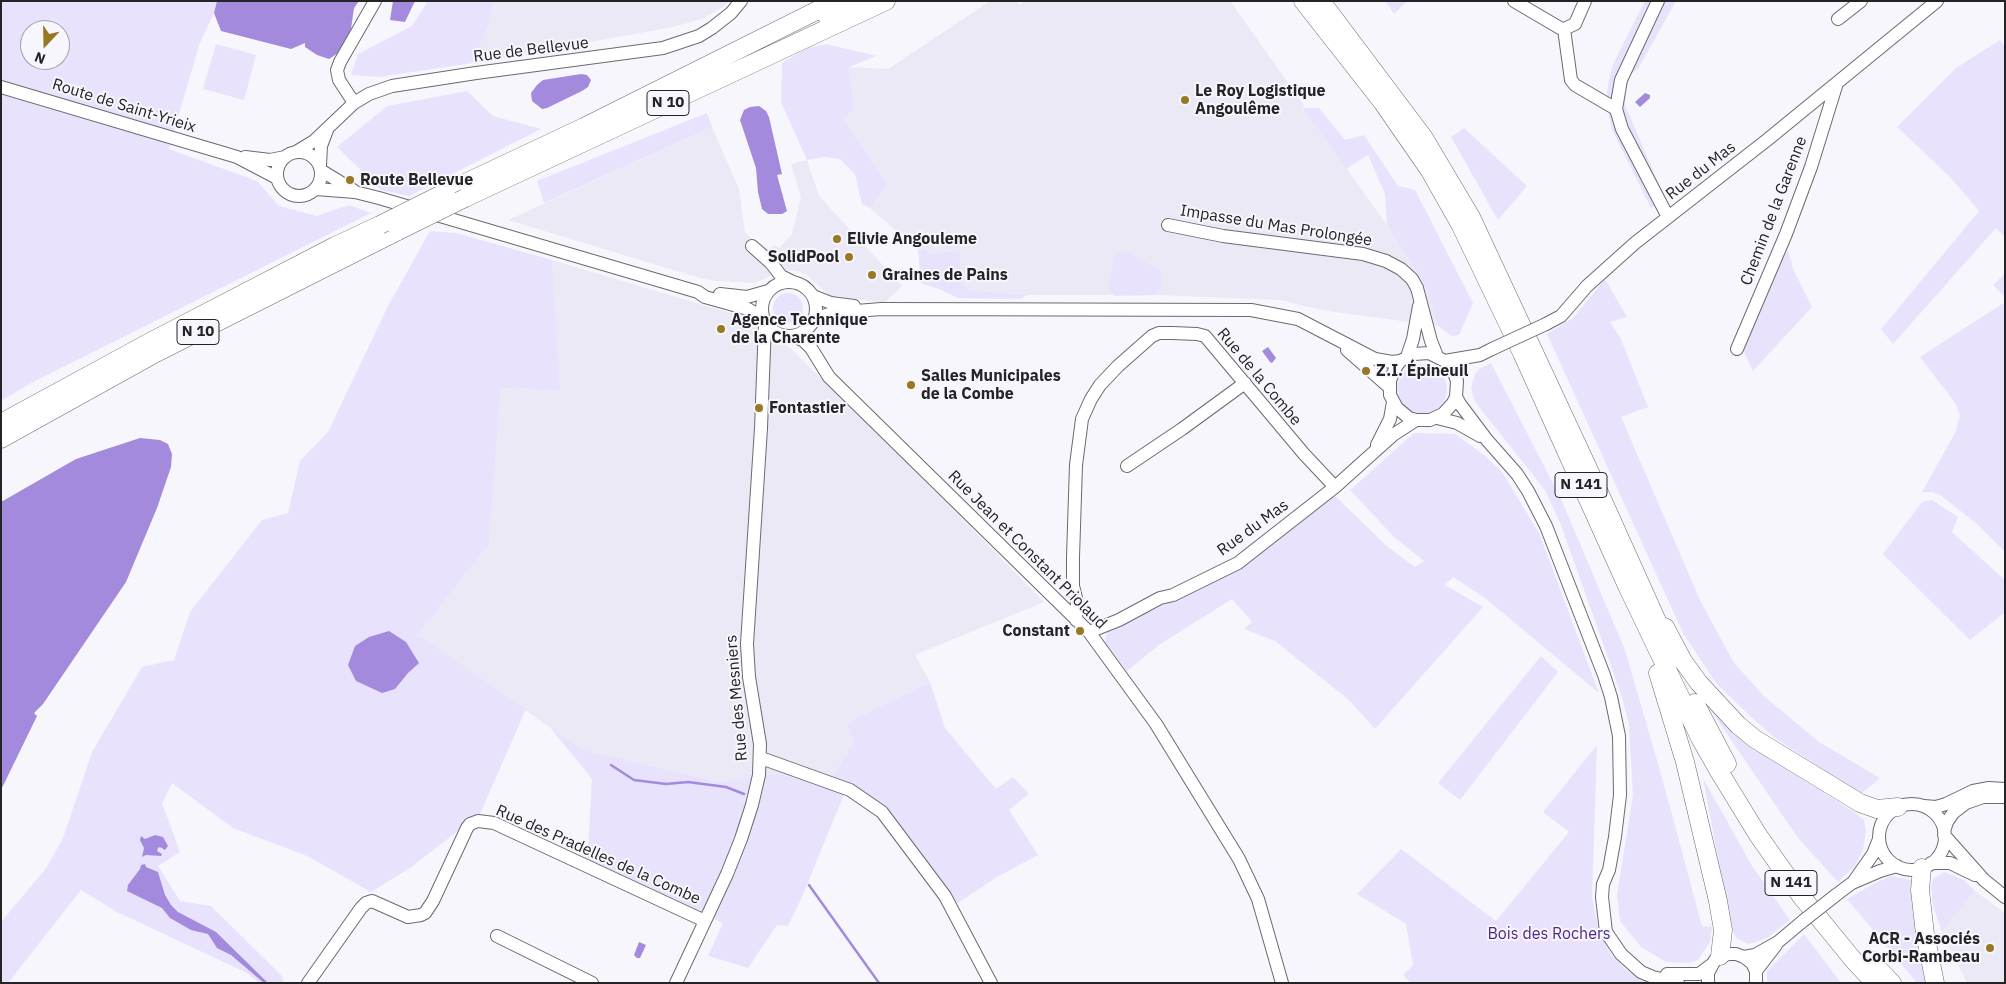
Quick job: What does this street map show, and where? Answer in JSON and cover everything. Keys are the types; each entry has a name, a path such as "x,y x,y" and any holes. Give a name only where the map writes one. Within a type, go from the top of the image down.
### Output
{"highway":[{"path":"584,126 836,1"},
{"path":"1294,1 1383,103"},
{"path":"1303,1 1383,103"},
{"path":"1315,1 1365,59"},
{"path":"1321,1 1365,59"},
{"name":"N 10","path":"1,423 150,342 335,246 446,192 584,126 788,34 875,3"},
{"name":"N 10","path":"1,439 156,353 398,231 875,3"},
{"name":"N 141","path":"1365,59 1424,138 1471,217 1688,688 1730,769 1814,895 1858,948 1892,983"},
{"name":"N 141","path":"1383,103 1430,171 1460,224 1522,353 1646,627 1700,738 1758,835 1801,896 1855,962 1875,983"},
{"path":"1645,592 1683,661 1699,682 1738,725 1769,748 1860,803 1877,809 1898,806"},
{"path":"1646,627 1649,647 1685,762 1718,901 1723,930 1716,961"},
{"path":"1926,866 1920,890 1925,934 1935,983"}],"street":[{"path":"354,103 339,80 337,70 375,1"},
{"name":"Rue de Bellevue","path":"291,154 306,147 354,103 369,94 392,86 663,48 699,36 731,13 741,1"},
{"path":"1514,1 1564,29 1574,24 1586,1"},
{"path":"1658,1 1621,80 1616,109 1622,129 1668,217"},
{"path":"1838,19 1860,1"},
{"name":"Rue du Mas","path":"1456,381 1466,367 1480,355 1561,316 1599,275 1668,217 1937,1"},
{"path":"1564,29 1571,80 1616,109"},
{"name":"Chemin de la Garenne","path":"1737,349 1786,234 1811,167 1837,83"},
{"name":"Route de Saint-Yrieix","path":"1,86 237,156 270,160 291,154"},
{"path":"326,130 321,146 321,168 320,184 316,190 306,196 293,196 283,190 277,178 278,167 291,154 308,154 317,160 321,168 355,192"},
{"name":"Route de Saint-Yrieix","path":"237,156 277,178"},
{"path":"316,190 355,192 698,292 739,297 755,296 786,282 794,282"},
{"name":"Impasse du Mas Prolongée","path":"1168,225 1223,236 1363,254 1386,261 1401,269 1412,279 1420,298 1431,341 1441,358"},
{"path":"752,246 771,263 781,276 802,285 813,296 816,303 812,323"},
{"path":"764,320 762,309 764,300 770,290 771,263"},
{"path":"698,292 705,297 748,309 764,320 774,332 790,336"},
{"path":"813,296 831,302 881,309"},
{"path":"1420,298 1418,320 1404,359 1392,373 1389,387 1393,402 1402,414 1416,420 1437,418 1457,423 1486,440"},
{"path":"762,364 773,345 790,336 803,333 812,323 832,313 881,309 1252,310 1298,319 1375,359 1385,362 1404,359 1422,353 1441,358 1454,373 1456,397 1448,409 1437,418"},
{"name":"Rue des Mesniers","path":"676,983 727,874 746,826 756,789 760,758 749,677 747,644 761,428 764,320"},
{"name":"Rue Jean et Constant Priolaud","path":"811,348 809,334 812,323"},
{"name":"Rue de la Combe","path":"1076,620 1077,602 1073,586 1073,557 1078,441 1082,419 1091,398 1100,385 1152,336 1158,333 1172,332 1205,336 1304,454 1335,486"},
{"name":"Rue Jean et Constant Priolaud","path":"790,336 804,341 811,348 829,377 1089,632 1156,724 1239,859 1258,899 1282,983"},
{"path":"1335,338 1389,387"},
{"name":"Rue du Mas","path":"1441,358 1480,355"},
{"path":"1127,466 1245,383"},
{"path":"1456,397 1486,440 1517,474 1539,513 1580,612 1611,697 1618,736 1621,771 1618,816 1609,870 1609,908 1613,930 1628,953 1640,962 1667,974 1699,974 1728,954 1755,955 1778,942 1852,883 1897,866"},
{"name":"Rue du Mas","path":"1371,456 1390,420 1393,402"},
{"name":"Rue du Mas","path":"1089,632 1119,620 1160,598 1173,595 1238,563 1335,486 1393,435 1416,420"},
{"path":"760,758 850,790 882,812 945,896 991,983"},
{"path":"1984,880 1950,864 1926,866 1914,870 1897,866 1885,855 1879,840 1879,829 1883,820 1898,806 1907,804 1936,807 1973,791 1989,788 2005,789"},
{"path":"1926,866 1941,851 1947,822 1953,813 1966,803 1983,797 2005,797"},
{"path":"1924,806 1937,816 1944,833 1984,880 2005,897"},
{"name":"Rue des Pradelles de la Combe","path":"308,983 366,903 372,901 408,917 425,913 433,901 467,828 470,824 478,821 494,824 705,921"},
{"path":"1852,883 1873,854 1879,840"},
{"path":"1609,870 1602,897 1604,921 1611,940 1621,954 1642,972 1653,977 1678,983"},
{"path":"497,936 592,983"},
{"path":"1756,977 1778,942"},
{"path":"1744,956 1752,963 1756,977"},
{"path":"1708,983 1708,973 1716,961"}],"shaded area":[{"path":"217,1 359,1 354,8 350,36 344,49 329,59 317,55 305,47 305,43 291,49 221,31 214,13"},
{"path":"393,1 415,1 405,22 390,20"},
{"path":"493,1 729,1 723,7 702,19 673,27 473,63 490,22"},
{"path":"990,1 1016,1 1020,5 1025,1 1230,1 1304,105 1303,108 1387,225 1425,285 1438,326 1321,310 1280,300 1155,295 1027,295 967,290 962,281 958,250 929,254 927,247 918,250 870,208 887,184 842,118 855,109 849,67 888,69"},
{"path":"581,74 587,75 591,80 588,87 582,91 542,109 532,101 531,93 543,80"},
{"path":"1645,93 1650,95 1650,98 1640,107 1635,102"},
{"path":"759,106 766,111 769,117 782,174 777,175 787,211 782,214 768,214 762,209 756,168 740,120 744,110"},
{"path":"712,127 739,189 745,232 754,241 769,249 774,245 779,248 792,234 801,197 791,164 807,160 819,196 902,286 884,303 829,295 808,276 798,271 786,270 754,283 716,281 700,278 508,220"},
{"path":"552,260 747,318 790,348 1044,602 915,655 930,682 846,723 854,742 824,788 779,773 718,782 581,749 418,635 489,544 501,388 559,391"},
{"path":"1268,347 1276,358 1272,363 1262,351"},
{"path":"140,438 160,440 168,444 172,454 171,467 157,508 126,582 43,704 34,713 37,716 1,790 1,502 76,459"},
{"path":"389,631 406,642 419,663 395,689 382,693 356,681 348,665 355,646 369,637"},
{"path":"155,835 163,837 168,846 165,850 160,847 158,848 157,851 162,854 161,856 146,855 142,857 144,848 140,840 141,836 145,839"},
{"path":"145,864 146,867 158,872 165,895 178,912 216,932 268,983 264,983 231,955 217,948 208,934 191,930 170,918 162,908 127,891 128,885 141,865"},
{"path":"1975,891 2005,913 2005,983 1967,983 1942,932"},
{"path":"639,942 646,945 640,958 637,958 634,955"}],"green space":[{"path":"1,1 217,1 214,13 199,45 169,149 257,181 279,206 317,216 349,205 371,213 31,383 1,401"},
{"path":"428,1 493,1 490,22 473,63 379,77 351,75 358,54 412,26"},
{"path":"1385,1 1407,1 1394,14"},
{"path":"1645,1 1676,1 1638,69 1629,75 1626,86 1625,105 1666,201 1651,208 1612,130 1606,103 1613,64"},
{"path":"2000,40 2005,48 2005,237 1996,228 1893,344 1881,329 1979,211 1950,177 1897,127 1956,68"},
{"path":"216,44 256,55 244,100 203,89"},
{"path":"826,44 876,56 849,67 855,109 843,118 887,184 870,208 862,204 855,174 840,159 824,157 807,160 781,102 782,63 807,48"},
{"path":"467,91 493,116 541,129 409,196 381,190 337,147 387,106"},
{"path":"1303,108 1319,108 1345,140 1364,135 1398,186 1415,190 1473,303 1459,335 1452,336 1438,326 1425,285 1387,225 1385,194 1368,155 1346,169"},
{"path":"707,113 712,127 544,203 537,181"},
{"path":"1464,128 1527,186 1498,220 1451,137"},
{"path":"430,231 456,233 552,260 560,391 501,388 489,544 418,635 526,709 480,814 410,868 371,892 307,856 233,828 172,783 162,803 180,852 158,866 180,901 211,906 282,976 283,983 259,983 247,973 117,912 81,890 8,983 1,983 1,922 47,867 63,838 92,752 142,667 174,660 190,612 262,520 288,513 300,461 328,432 388,306"},
{"path":"927,247 929,254 959,250 962,281 967,290 1027,295 1020,299 958,298 921,283 918,250"},
{"path":"1125,250 1162,272 1162,288 1155,295 1114,296 1108,287 1114,256"},
{"path":"1788,250 1793,269 1812,307 1753,371 1742,348 1776,267"},
{"path":"2005,273 2005,297 1993,285"},
{"path":"1605,279 1627,317 1610,322 1620,337 1648,407 1621,417 1700,600 1734,663 1764,696 1819,742 1880,778 1861,794 1775,738 1751,717 1716,683 1683,633 1547,334 1573,318"},
{"path":"788,293 799,297 803,308 799,319 788,323 777,319 773,308 777,297"},
{"path":"2005,302 2005,552 1976,523 1940,495 1932,492 1922,492 1955,433 1960,416 1956,404 1920,357"},
{"path":"1491,363 1561,499 1625,650 1702,926 1712,927 1710,942 1698,960 1688,963 1666,962 1641,947 1620,921 1617,895 1633,795 1629,725 1622,697 1561,525 1545,490 1475,402 1471,388 1475,374 1479,369"},
{"path":"1422,364 1431,366 1442,375 1447,389 1445,398 1436,409 1422,414 1413,412 1402,403 1397,389 1399,380 1408,369"},
{"path":"1414,433 1455,434 1484,455 1502,472 1539,533 1599,693 1485,598 1453,577 1445,585 1483,607 1375,729 1349,700 1275,641 1244,629 1252,622 1232,599 1159,645 1127,671 1105,642 1107,632 1242,567 1334,495 1388,547 1415,567 1424,561 1393,536 1350,490"},
{"path":"1932,500 1958,517 1952,532 2005,580 2005,612 1970,640 1883,554 1922,502"},
{"path":"1541,656 1558,672 1460,800 1438,783"},
{"path":"930,682 945,728 996,789 1013,777 1029,794 1009,810 1038,855 997,877 955,905 888,812 848,785 788,926 777,925 748,968 708,956 723,923 584,860 588,848 592,779 549,726 581,749 718,782 779,773 824,788 854,742 846,723"},
{"path":"1708,706 1759,752 1864,820 1866,831 1863,850 1855,866 1838,882 1798,838"},
{"name":"Bois des Rochers","path":"1597,745 1592,898 1599,931 1610,953 1625,969 1648,983 1411,983 1403,975 1413,965 1406,924 1357,894 1401,849 1496,921 1569,832 1543,812"},
{"path":"1703,778 1752,866 1790,920 1767,938 1749,944 1737,939 1731,928"},
{"path":"1944,872 1964,880 1975,891 1942,932 1933,906 1931,886 1933,879"},
{"path":"1891,876 1912,880 1930,983 1917,983 1847,899"},
{"path":"1804,934 1841,983 1767,983 1767,971"}],"waterway":[{"path":"611,765 634,780 666,784 688,782 726,787 744,794"},
{"path":"809,885 879,983"}],"place":[{"name":"Le Roy Logistique Angoulême","path":"1185,100"},
{"name":"Route Bellevue","path":"350,180"},
{"name":"Elivie Angouleme","path":"837,239"},
{"name":"SolidPool","path":"849,257"},
{"name":"Graines de Pains","path":"872,275"},
{"name":"Agence Technique de la Charente","path":"721,329"},
{"name":"Z.I. Épineuil","path":"1366,371"},
{"name":"Salles Municipales de la Combe","path":"911,385"},
{"name":"Fontastier","path":"759,408"},
{"name":"Constant","path":"1080,631"},
{"name":"ACR - Associés Corbi-Rambeau","path":"1990,948"}]}
